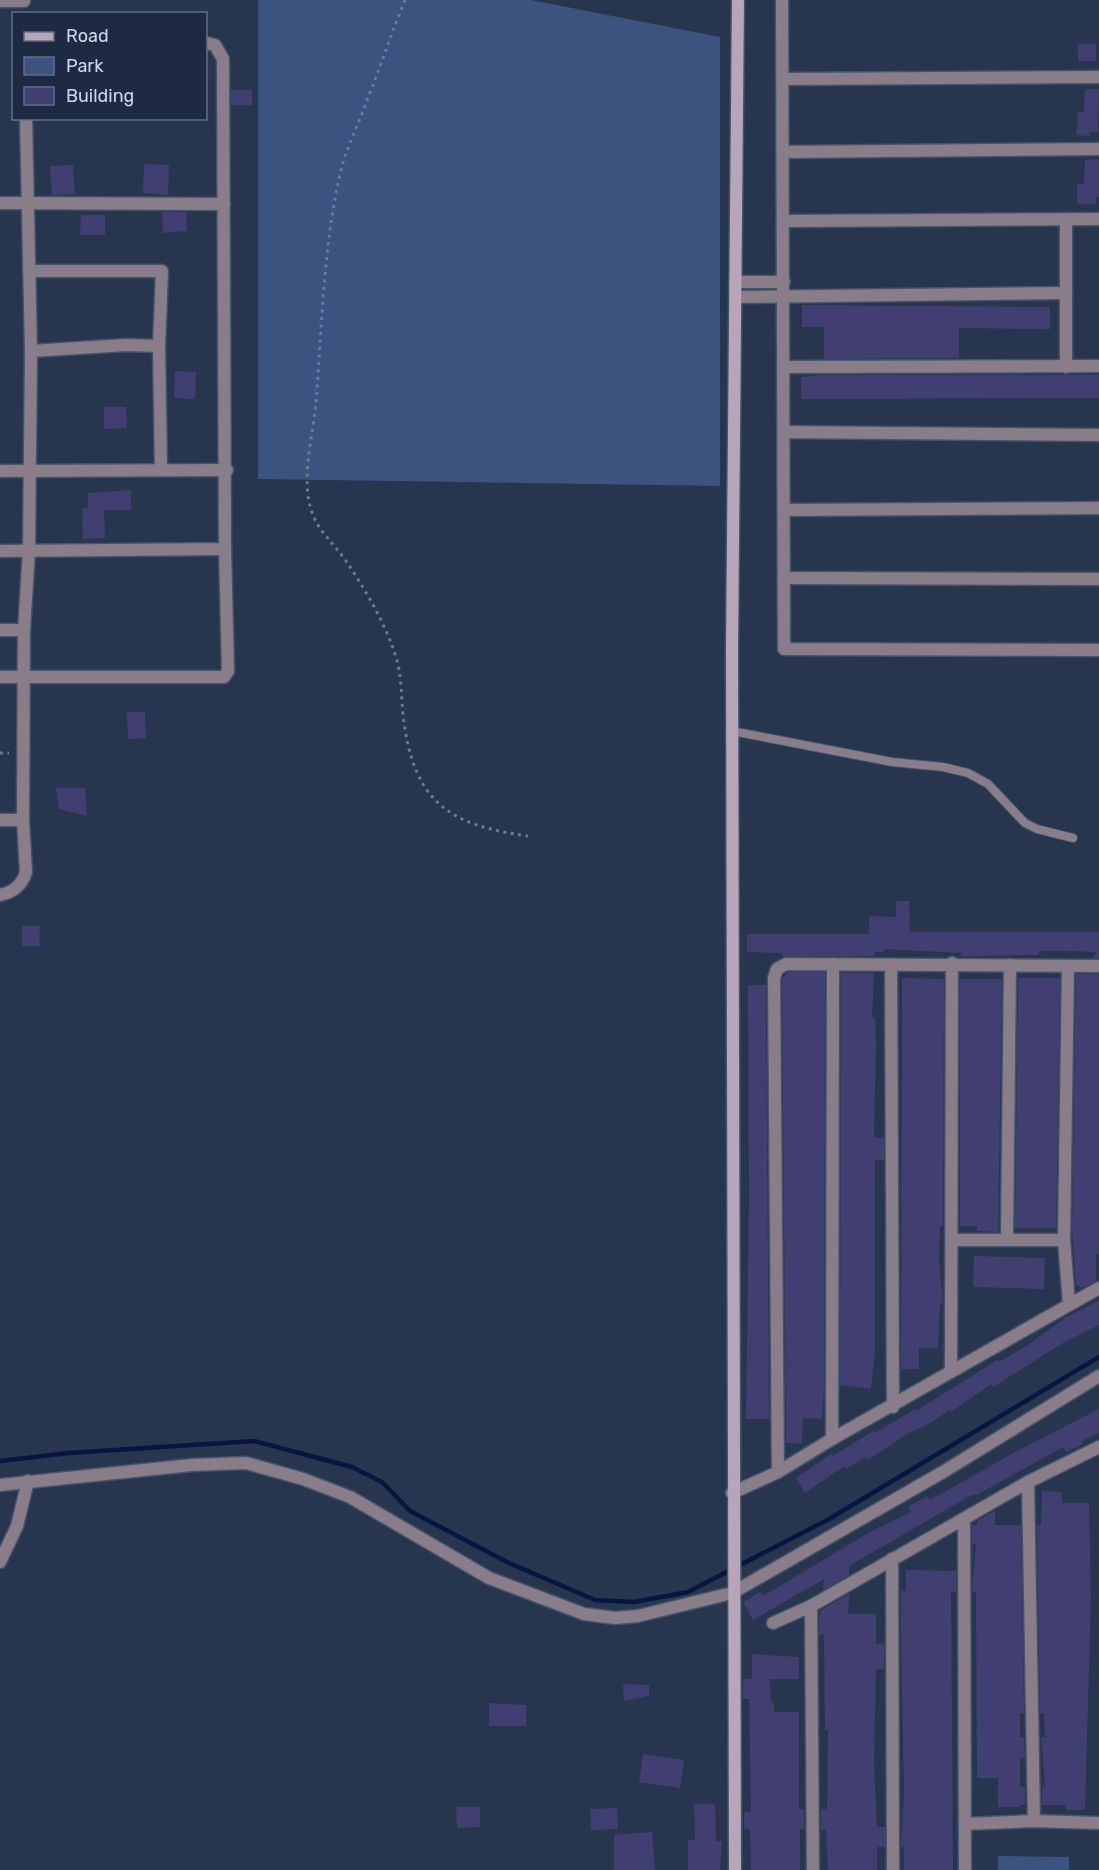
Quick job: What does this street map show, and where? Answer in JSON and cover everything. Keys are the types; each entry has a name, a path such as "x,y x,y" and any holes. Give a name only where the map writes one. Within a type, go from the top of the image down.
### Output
{"street":[{"path":"0,1 24,0"},
{"path":"735,1870 732,1589 732,731 738,0"},
{"path":"782,0 784,649 1099,650"},
{"path":"0,677 224,677 228,671 225,549 227,470 223,59 215,45 207,43"},
{"path":"784,79 1099,77"},
{"path":"0,895 13,891 24,880 26,872 23,820 24,630 29,550 31,351 26,120"},
{"path":"784,152 1099,149"},
{"path":"0,203 224,204"},
{"path":"1066,219 1066,367"},
{"path":"784,220 1099,219"},
{"path":"29,271 162,270 159,346 161,470"},
{"path":"735,282 784,282"},
{"path":"735,297 1066,293"},
{"path":"31,351 126,345 159,346"},
{"path":"784,367 1099,366"},
{"path":"784,432 1099,435"},
{"path":"0,471 227,470"},
{"path":"784,510 1099,508"},
{"path":"0,551 225,549"},
{"path":"784,578 1099,579"},
{"path":"0,630 24,630"},
{"path":"0,820 23,820"},
{"path":"778,1473 774,978 777,969 786,964 952,963 1099,966"},
{"path":"951,1371 952,963"},
{"path":"832,1439 833,964"},
{"path":"891,965 893,1407"},
{"path":"1007,1239 1010,965"},
{"path":"1068,966 1064,1240 1069,1304"},
{"path":"951,1240 1064,1240"},
{"path":"732,1493 778,1473 832,1439 893,1407 951,1371 1099,1288"},
{"path":"0,1485 226,1462 246,1463 333,1489 489,1578 584,1614 615,1618 638,1616 732,1589 933,1478 1099,1376"},
{"path":"773,1623 811,1606 1028,1482 1099,1447"},
{"path":"0,1562 17,1526 28,1481"},
{"path":"1028,1482 1034,1821"},
{"path":"964,1519 965,1870"},
{"path":"892,1559 893,1870"},
{"path":"811,1606 813,1870"},
{"path":"965,1824 1034,1821 1099,1823"}],"lane":[{"path":"732,731 892,762 943,767 968,773 988,784 1025,823 1037,829 1072,838"}],"path":[{"path":"405,0 383,52 339,178 319,330 314,428 307,481 309,503 315,522 345,559 384,626 396,656 403,687 403,713 409,747 419,776 434,801 454,817 488,831 528,836"}],"green space":[{"path":"258,0 531,0 720,37 720,486 258,479"},
{"path":"998,1856 1069,1857 1069,1870 998,1870"}],"building":[{"path":"1078,44 1096,44 1096,61 1078,61"},
{"path":"1085,89 1099,89 1098,132 1090,132 1089,136 1076,135 1078,112 1084,112"},
{"path":"231,90 252,90 252,105 231,105"},
{"path":"1099,159 1099,197 1096,197 1096,204 1077,204 1077,184 1084,184 1085,160"},
{"path":"144,164 169,165 168,195 143,193"},
{"path":"73,165 75,194 52,195 50,166"},
{"path":"162,212 186,212 187,231 163,233"},
{"path":"81,215 105,215 105,235 80,235"},
{"path":"802,305 1050,307 1050,329 959,328 959,358 824,359 824,327 802,327"},
{"path":"175,371 196,372 195,399 174,398"},
{"path":"824,375 1099,375 1099,398 801,399 801,377"},
{"path":"104,407 126,407 127,428 104,429"},
{"path":"131,490 131,510 104,510 105,538 83,539 82,508 88,508 88,493"},
{"path":"127,712 145,712 146,738 128,739"},
{"path":"56,788 85,788 87,816 59,809"},
{"path":"896,901 909,901 910,932 1099,932 1099,958 1092,958 1097,952 1067,951 1039,951 1039,955 961,956 961,953 884,949 884,952 875,952 875,956 782,957 782,953 747,952 747,934 869,934 869,916 896,917"},
{"path":"22,926 40,926 39,946 22,946"},
{"path":"788,972 825,972 824,1385 822,1419 803,1418 802,1444 786,1443 782,979"},
{"path":"841,973 874,973 872,1017 875,1017 876,1042 874,1137 884,1138 884,1160 875,1160 875,1350 871,1389 840,1385"},
{"path":"1076,974 1099,974 1099,1254 1096,1254 1096,1281 1081,1288 1076,1284 1072,1228"},
{"path":"902,978 944,979 943,1226 940,1226 939,1261 943,1303 940,1303 938,1348 919,1348 919,1369 901,1369"},
{"path":"1018,978 1060,978 1056,1228 1015,1228"},
{"path":"960,979 1002,979 998,1232 977,1231 977,1226 960,1226"},
{"path":"748,985 766,985 769,1419 746,1419 749,1198"},
{"path":"974,1256 1045,1258 1044,1289 973,1287"},
{"path":"1099,1301 1099,1325 1063,1343 993,1387 991,1384 951,1412 950,1410 907,1434 868,1460 866,1457 846,1469 844,1466 805,1493 796,1478 831,1454 833,1456 873,1431 875,1433 915,1409 916,1411 997,1360 999,1362 1025,1347 1065,1318"},
{"path":"1099,1409 1099,1433 1082,1441 1083,1444 1066,1452 1063,1447 975,1496 975,1494 968,1497 849,1566 849,1575 823,1590 824,1579 753,1620 743,1602 760,1592 763,1596 868,1533 911,1512 908,1507 927,1496 930,1500 1028,1445"},
{"path":"1042,1491 1062,1492 1062,1503 1089,1503 1091,1596 1085,1810 1066,1810 1066,1805 1042,1805 1042,1787 1045,1787 1041,1737 1045,1737 1044,1713 1040,1713 1037,1525 1041,1525"},
{"path":"995,1511 995,1525 1021,1525 1024,1713 1020,1713 1020,1737 1024,1737 1025,1758 1020,1758 1020,1787 1025,1787 1025,1805 1020,1805 1020,1807 998,1807 998,1778 977,1778 976,1592 972,1592 976,1544 972,1545 972,1525 977,1525 977,1521"},
{"path":"906,1570 956,1571 956,1592 951,1592 953,1870 904,1870 904,1847 901,1847 904,1795 901,1591 906,1591"},
{"path":"849,1594 848,1614 876,1614 876,1644 884,1643 884,1669 876,1669 874,1764 877,1827 885,1827 885,1847 877,1847 877,1870 828,1870 826,1830 821,1830 821,1809 827,1809 828,1730 825,1730 824,1634 819,1635 819,1620 821,1610"},
{"path":"752,1654 799,1657 799,1679 770,1679 771,1703 774,1703 774,1712 799,1712 799,1809 804,1809 804,1829 800,1829 800,1870 751,1870 750,1832 749,1829 744,1829 744,1812 751,1812 749,1699 743,1699 743,1679 752,1679"},
{"path":"623,1684 649,1685 649,1696 624,1701"},
{"path":"489,1703 526,1705 526,1726 489,1726"},
{"path":"643,1754 684,1760 680,1788 639,1782"},
{"path":"694,1804 715,1804 716,1841 722,1841 720,1870 688,1870 688,1840 695,1840"},
{"path":"456,1807 480,1807 480,1827 457,1828"},
{"path":"617,1808 618,1829 591,1830 590,1809"},
{"path":"652,1832 655,1870 614,1870 614,1835"}],"waterway":[{"path":"0,1461 69,1453 254,1441 352,1467 382,1482 410,1511 507,1562 595,1600 634,1602 688,1592 829,1519 1099,1357"}]}
